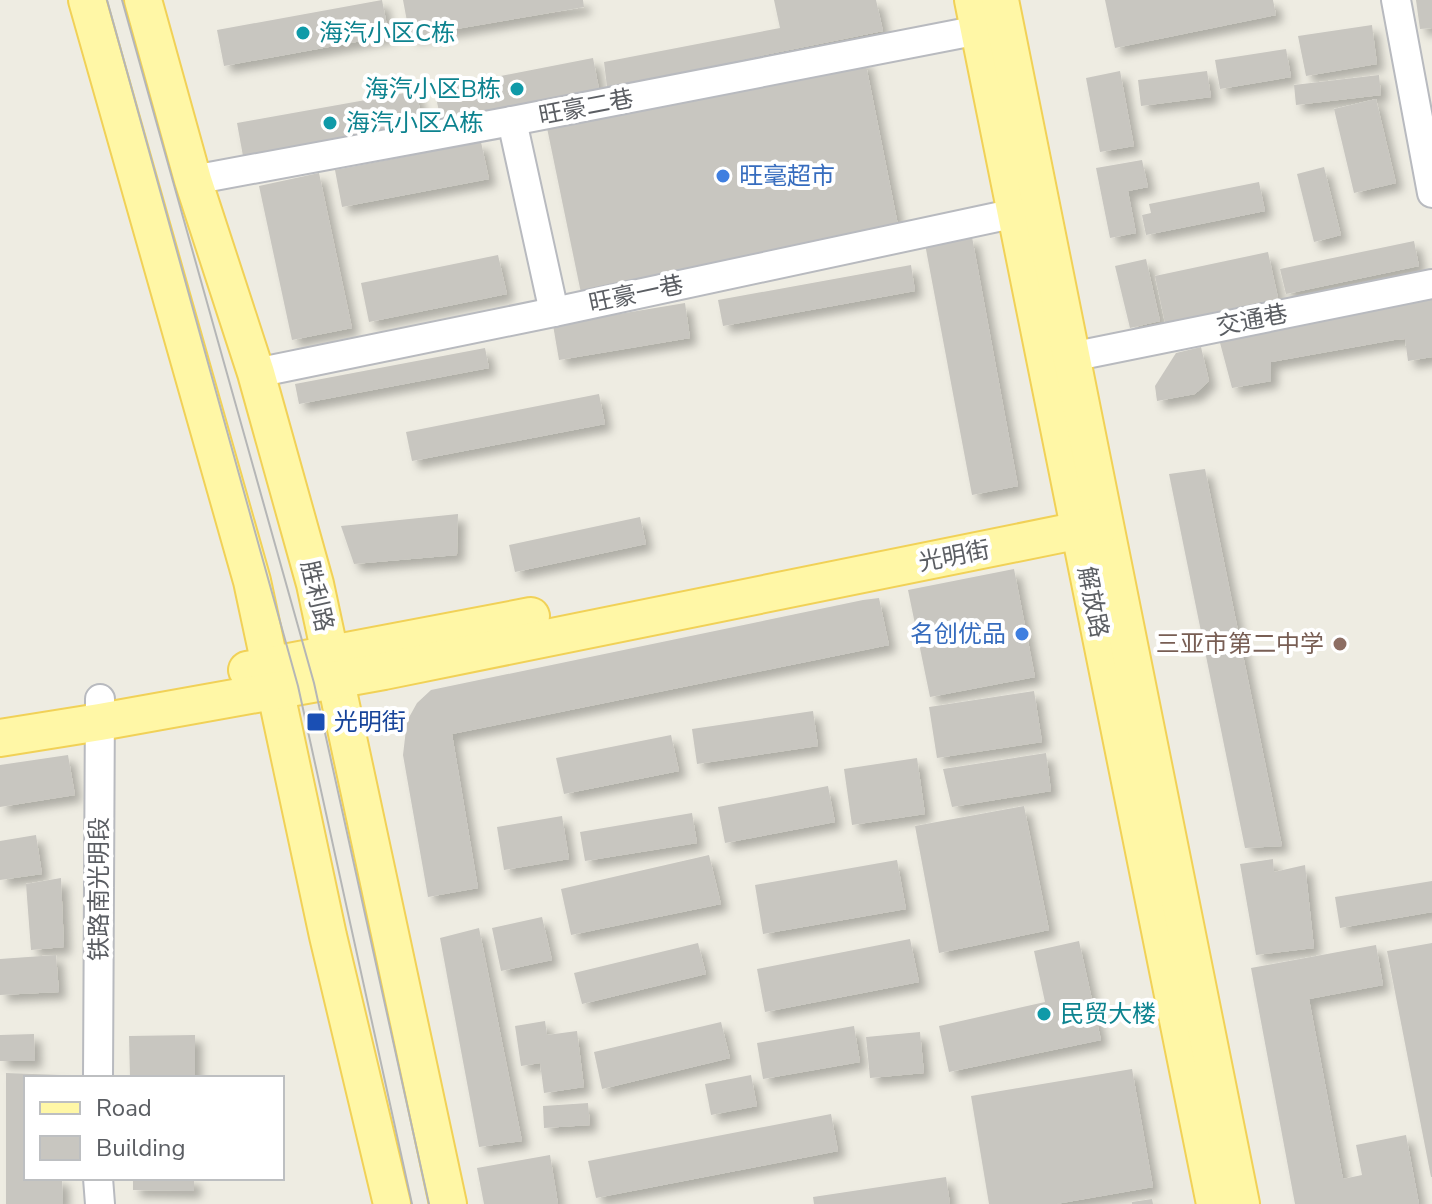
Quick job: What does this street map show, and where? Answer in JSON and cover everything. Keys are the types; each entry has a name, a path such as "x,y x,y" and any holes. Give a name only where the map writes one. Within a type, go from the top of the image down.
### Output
{"main road":[{"path":"87,0 252,581 328,936 392,1204"},
{"name":"胜利路","path":"143,0 193,180 256,373 307,553 448,1204"},
{"name":"解放路","path":"1000,0 1071,357 1090,518 1215,1204"},
{"name":"解放路","path":"976,15 1016,213 1090,518 1241,1204"},
{"name":"光明街","path":"0,738 100,711 1090,518"},
{"name":"光明街","path":"0,714 100,711"}],"street":[{"path":"1396,0 1432,193"},
{"name":"旺豪二巷","path":"193,180 512,121 976,15"},
{"path":"512,121 554,312"},
{"name":"旺豪一巷","path":"256,373 1016,213"},
{"name":"交通巷","path":"1071,357 1432,284"},
{"name":"铁路南光明段","path":"98,1076 100,711"},
{"path":"98,1180 100,1204"}],"building":[{"name":"海汽小区C栋","path":"382,0 389,36 224,66 217,30"},
{"path":"403,0 583,0 584,7 410,37"},
{"path":"774,0 876,0 883,31 607,87 604,62 780,28"},
{"path":"1105,0 1273,0 1276,15 1115,48"},
{"path":"1416,0 1432,0 1432,28 1420,29"},
{"path":"1372,25 1377,64 1306,76 1298,36"},
{"path":"1286,49 1291,77 1220,89 1215,60"},
{"name":"海汽小区B栋","path":"593,58 599,89 441,120 434,89"},
{"name":"旺毫超市","path":"865,60 899,230 581,293 546,123"},
{"path":"1120,71 1134,146 1100,152 1086,78"},
{"path":"1207,71 1211,97 1141,106 1138,80"},
{"path":"1379,75 1381,95 1296,105 1294,85"},
{"name":"海汽小区A栋","path":"416,91 423,124 243,156 237,123"},
{"path":"1376,99 1396,183 1354,193 1334,109"},
{"path":"481,142 489,179 342,207 335,170"},
{"path":"1142,160 1148,187 1128,191 1136,233 1110,238 1096,168"},
{"path":"1324,167 1341,235 1314,242 1297,174"},
{"path":"319,173 352,328 292,340 259,186"},
{"path":"1259,182 1265,211 1146,235 1142,215 1151,213 1149,204"},
{"path":"972,237 1018,486 972,495 925,244"},
{"path":"1414,241 1419,266 1286,294 1280,269"},
{"path":"1268,252 1278,298 1165,323 1155,276"},
{"path":"498,255 507,294 369,322 361,283"},
{"path":"1146,259 1160,321 1130,328 1115,266"},
{"path":"911,265 915,291 723,326 718,300"},
{"path":"1432,294 1432,357 1408,361 1405,339 1394,340 1271,362 1271,381 1232,388 1219,339"},
{"path":"685,303 690,338 559,360 553,325"},
{"path":"1201,347 1209,381 1195,394 1157,401 1155,386 1176,353"},
{"path":"485,348 489,368 299,404 295,384"},
{"path":"599,394 605,424 412,461 406,432"},
{"path":"1205,469 1282,846 1245,848 1169,474"},
{"path":"458,514 457,555 354,564 341,526"},
{"path":"640,517 646,544 515,572 509,545"},
{"path":"1014,569 1035,677 930,697 908,590"},
{"path":"879,598 889,645 452,734 478,888 428,897 403,755 407,721 417,703 431,690"},
{"path":"1034,691 1042,742 937,758 929,707"},
{"path":"813,711 818,746 697,764 692,729"},
{"path":"671,735 679,771 564,794 556,758"},
{"path":"1046,753 1051,791 952,807 943,769"},
{"path":"68,755 75,795 0,807 0,765"},
{"path":"917,758 925,814 852,825 844,769"},
{"path":"828,786 835,822 725,843 718,807"},
{"path":"1024,806 1049,930 939,953 915,826"},
{"path":"692,813 697,843 585,861 580,832"},
{"path":"562,816 569,859 504,870 497,827"},
{"path":"36,835 42,874 0,880 0,841"},
{"path":"709,855 721,904 571,935 561,889"},
{"path":"1273,859 1274,872 1305,865 1314,948 1256,955 1240,864"},
{"path":"897,860 906,909 763,934 755,885"},
{"path":"61,878 64,947 31,950 26,884"},
{"path":"1432,881 1432,912 1340,928 1335,897"},
{"path":"542,917 552,960 501,971 492,928"},
{"path":"479,928 522,1141 479,1147 440,938"},
{"path":"910,939 919,982 765,1012 757,969"},
{"name":"民贸大楼","path":"1079,941 1101,1040 949,1072 939,1026 1045,1002 1034,951"},
{"path":"698,943 706,974 582,1004 574,973"},
{"path":"1432,943 1432,1177 1431,1177 1387,951"},
{"path":"1376,945 1383,985 1309,999 1343,1179 1362,1175 1356,1145 1406,1135 1419,1204 1295,1204 1251,968"},
{"path":"56,955 59,992 0,995 0,959"},
{"path":"545,1021 547,1035 577,1031 584,1087 544,1093 540,1063 521,1066 515,1026"},
{"path":"721,1022 730,1058 602,1089 594,1052"},
{"path":"854,1026 860,1062 763,1079 757,1043"},
{"path":"920,1032 924,1073 870,1078 866,1037"},
{"path":"34,1034 35,1061 0,1061 0,1035"},
{"path":"195,1035 195,1076 130,1076 129,1036"},
{"path":"1132,1069 1153,1187 1056,1204 989,1204 971,1096"},
{"path":"6,1073 60,1075 24,1076 24,1180 62,1180 63,1204 6,1204"},
{"path":"751,1075 757,1106 711,1115 705,1084"},
{"path":"588,1103 590,1125 544,1128 543,1106"},
{"path":"831,1114 838,1151 596,1198 588,1161"},
{"path":"550,1155 558,1204 484,1204 477,1168"},
{"path":"946,1177 950,1204 814,1204 813,1197"},
{"path":"133,1180 194,1180 194,1191 133,1190"},
{"path":"1152,1199 1153,1204 1132,1204 1132,1202"}],"tram line":[{"path":"107,0 298,686 412,1204"},
{"path":"122,0 314,683 429,1204"}],"place":[{"name":"海汽小区C栋","path":"303,33"},
{"name":"海汽小区B栋","path":"517,89"},
{"name":"海汽小区A栋","path":"330,123"},
{"name":"旺毫超市","path":"723,176"},
{"name":"名创优品","path":"1022,634"},
{"name":"三亚市第二中学","path":"1340,644"},
{"name":"光明街","path":"316,722"},
{"name":"民贸大楼","path":"1044,1014"}]}
